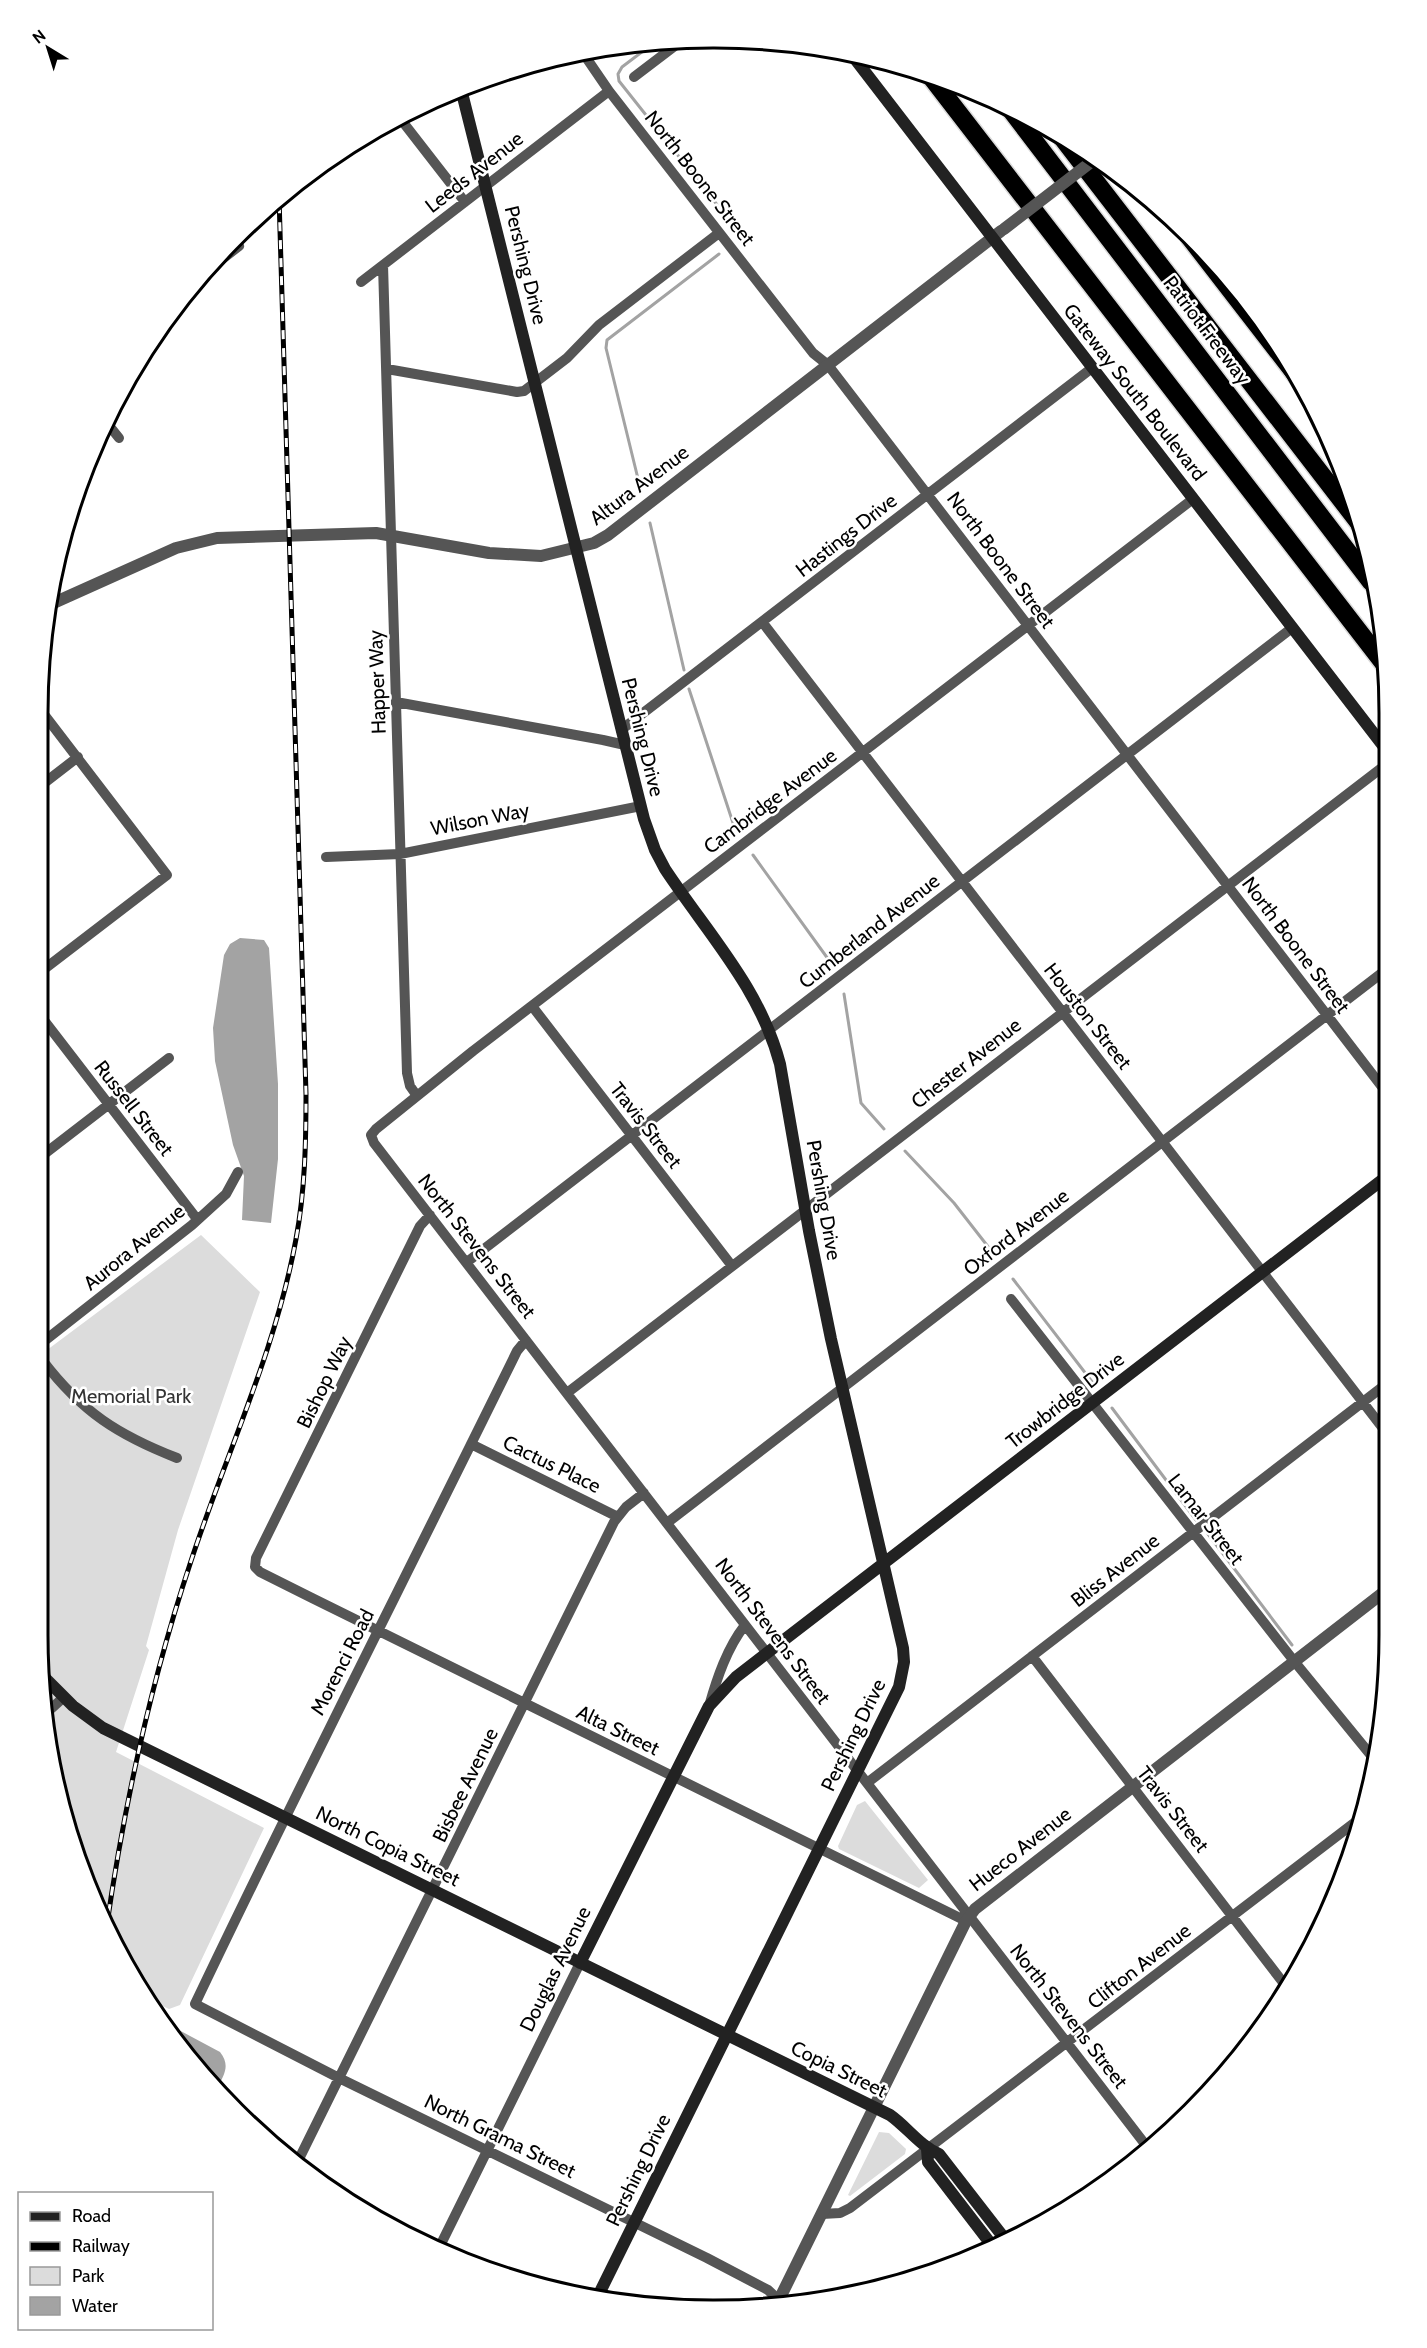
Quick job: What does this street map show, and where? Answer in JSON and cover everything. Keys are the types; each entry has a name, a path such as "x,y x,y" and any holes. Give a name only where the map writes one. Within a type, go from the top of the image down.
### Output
{"highway":[{"path":"939,88 1376,654"},
{"name":"Patriot Freeway","path":"1022,124 1363,572"},
{"name":"Patriot Freeway","path":"1078,157 1346,506"}],"main road":[{"name":"Gateway South Boulevard","path":"859,65 1379,740"},
{"name":"Pershing Drive","path":"464,97 640,806 655,850 680,892 751,992 770,1030 780,1064 806,1210 842,1388 903,1648 903,1675 899,1687 601,2290"},
{"name":"Trowbridge Drive","path":"767,1653 1379,1182"},
{"name":"Douglas Avenue","path":"580,1963 709,1706 736,1677 767,1653"},
{"name":"North Copia Street","path":"50,1683 84,1715 103,1728 726,2036"},
{"name":"Copia Street","path":"726,2036 902,2124 927,2149 939,2154 1001,2234"},
{"name":"Copia Street","path":"927,2149 928,2162 988,2240"}],"street":[{"path":"634,77 671,49"},
{"name":"North Boone Street","path":"588,60 609,91 813,353 828,365 928,494 1379,1083"},
{"name":"Leeds Avenue","path":"361,282 609,91"},
{"path":"405,124 465,202"},
{"name":"Altura Avenue","path":"58,601 176,548 199,541 230,537 362,533 520,556 541,556 594,543 608,535 1089,164"},
{"path":"387,369 517,392 524,391 567,358 600,325 719,233"},
{"name":"Happer Way","path":"383,265 407,1073 417,1096"},
{"name":"Hastings Drive","path":"621,730 1092,368"},
{"path":"112,430 119,438"},
{"name":"Cambridge Avenue","path":"371,1136 376,1129 532,1006 1193,498"},
{"name":"Houston Street","path":"763,623 1379,1423"},
{"name":"Cumberland Avenue","path":"467,1262 1293,628"},
{"path":"396,702 625,746"},
{"path":"48,719 167,875 48,966"},
{"path":"48,780 78,758"},
{"name":"Chester Avenue","path":"567,1393 1379,770"},
{"name":"Wilson Way","path":"326,857 400,854 640,806"},
{"name":"Oxford Avenue","path":"667,1522 1379,975"},
{"name":"Travis Street","path":"532,1006 732,1266"},
{"name":"Russell Street","path":"48,1025 197,1219"},
{"path":"48,1151 169,1058"},
{"name":"North Stevens Street","path":"371,1136 374,1143 858,1771 968,1919 1068,2043 1143,2142"},
{"name":"Aurora Avenue","path":"48,1338 192,1225 226,1194 238,1172"},
{"name":"Bishop Way","path":"255,1567 256,1558 420,1226 430,1215"},
{"name":"Lamar Street","path":"1011,1299 1368,1752"},
{"name":"Morenci Road","path":"195,2004 284,1816 517,1351 526,1340"},
{"path":"48,1368 78,1403 99,1419 150,1448 177,1458"},
{"name":"Bliss Avenue","path":"867,1783 1379,1389"},
{"name":"Cactus Place","path":"471,1444 618,1516"},
{"name":"Bisbee Avenue","path":"301,2156 618,1516 644,1493"},
{"name":"Alta Street","path":"255,1567 260,1572 673,1777 968,1919"},
{"name":"Hueco Avenue","path":"784,2296 968,1919 982,1902 1379,1596"},
{"name":"Douglas Avenue","path":"709,1706 719,1672 745,1625"},
{"name":"Travis Street","path":"1032,1656 1282,1980"},
{"path":"52,1707 64,1697"},
{"name":"Clifton Avenue","path":"822,2214 840,2213 850,2208 1351,1826"},
{"name":"Douglas Avenue","path":"442,2241 580,1963"},
{"name":"North Grama Street","path":"195,2004 339,2078 634,2222 768,2290 774,2297"}],"green space":[{"name":"Memorial Park","path":"201,1235 260,1292 178,1530 146,1646 149,1650 116,1752 264,1828 180,2005 169,2009 161,2005 137,1967 99,1889 83,1848 61,1764 49,1678 48,1349"},
{"path":"865,1801 928,1880 919,1888 839,1849 838,1846 857,1805"},
{"path":"879,2132 889,2133 906,2149 905,2154 850,2196 848,2195"}],"water":[{"path":"240,938 264,940 269,948 278,1084 278,1159 271,1223 242,1220 244,1176 233,1145 215,1061 213,1028 224,955 230,944"},
{"path":"179,2030 220,2052 226,2065 221,2081"}],"waterway":[{"path":"641,52 622,67 618,74 619,81 726,216"},
{"path":"641,491 606,348 607,340 719,254"},
{"path":"650,523 684,670"},
{"path":"689,689 735,829"},
{"path":"753,855 831,963"},
{"path":"844,994 861,1103 884,1129"},
{"path":"905,1151 954,1203 993,1253"},
{"path":"1013,1279 1093,1383"},
{"path":"1112,1408 1196,1520"},
{"path":"1208,1534 1292,1645"}],"railway":[{"path":"109,1911 130,1790 163,1652 191,1561 276,1321 296,1239 303,1185 306,1094 279,209"}]}
